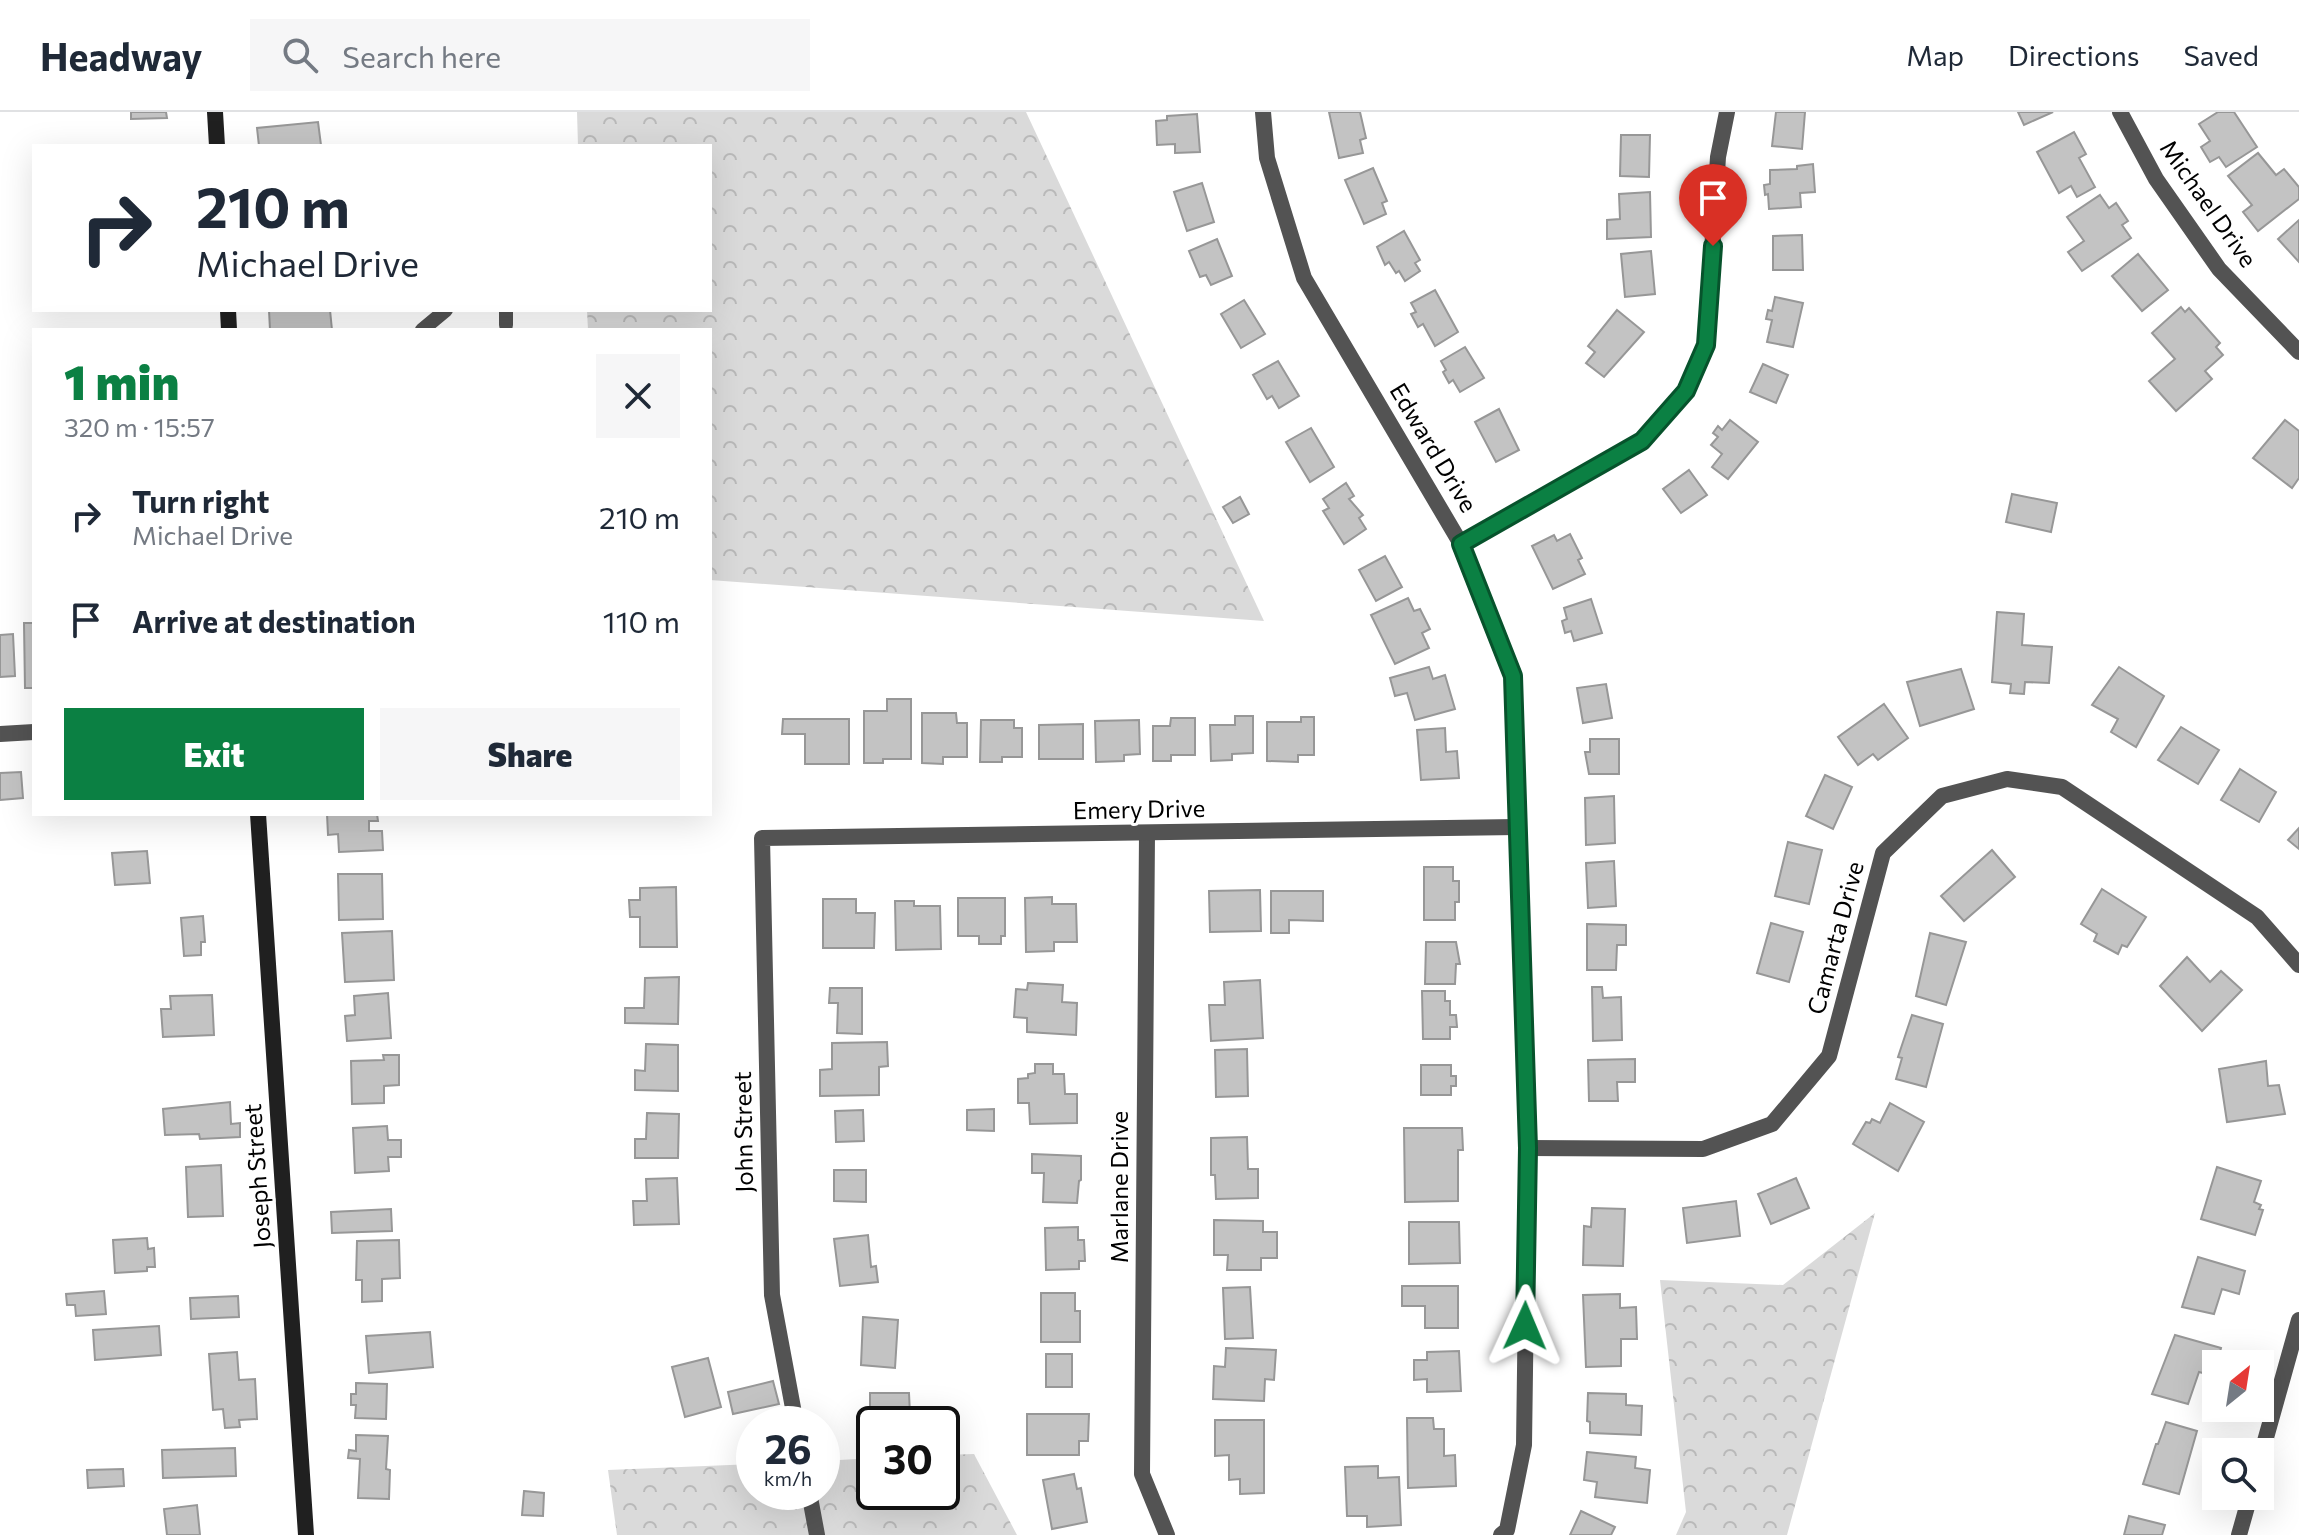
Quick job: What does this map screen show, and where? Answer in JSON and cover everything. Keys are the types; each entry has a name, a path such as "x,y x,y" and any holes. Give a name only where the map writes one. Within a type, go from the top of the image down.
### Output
{"street":[{"path":"215,112 217,144"},
{"name":"Edward Drive","path":"1263,112 1267,158 1304,278 1461,544 1513,676 1528,1148 1524,1445 1507,1530 1501,1535"},
{"path":"1461,544 1642,441 1686,391 1706,345 1718,157 1727,112"},
{"name":"Michael Drive","path":"2120,112 2156,179 2219,269 2299,352"},
{"path":"0,734 32,732"},
{"name":"Camarta Drive","path":"1528,1148 1703,1149 1772,1124 1829,1056 1883,853 1942,796 2007,779 2062,787 2257,917 2299,965"},
{"name":"Joseph Street","path":"258,816 306,1535"},
{"name":"Emery Drive","path":"762,838 1517,827"},
{"name":"Marlane Drive","path":"1147,834 1142,1474 1167,1535"},
{"name":"John Street","path":"762,838 772,1295 793,1406"},
{"path":"2266,1438 2299,1320"},
{"path":"812,1510 817,1535"},
{"path":"2239,1535 2246,1510"}],"lane":[{"path":"424,328 444,312"}],"green space":[{"path":"577,112 1026,112 1264,621 712,580 712,328 588,328 587,312 712,312 712,144 578,144"},
{"path":"1875,1213 1787,1535 1676,1535 1686,1512 1660,1280 1783,1285"},
{"path":"960,1454 974,1454 1017,1535 617,1535 608,1470 736,1465 736,1510 840,1510 840,1460 856,1459 856,1510 960,1510"}],"building":[{"path":"131,112 166,112 167,118 131,119"},
{"path":"1329,112 1360,112 1366,138 1360,140 1363,153 1339,158"},
{"path":"1776,112 1805,112 1802,149 1772,146"},
{"path":"2018,112 2053,112 2024,125"},
{"path":"2218,112 2234,112 2257,147 2226,167 2219,157 2210,162 2201,147 2210,141 2199,124"},
{"path":"1197,114 1200,152 1175,153 1175,144 1157,145 1156,121 1167,120 1167,116"},
{"path":"318,122 321,144 259,144 257,128"},
{"path":"2074,132 2086,154 2079,158 2095,187 2077,197 2071,186 2059,193 2037,152"},
{"path":"1621,135 1650,135 1649,177 1620,176"},
{"path":"2258,153 2276,175 2284,169 2299,187 2299,199 2258,231 2243,212 2252,205 2228,176"},
{"path":"1813,164 1815,192 1800,193 1801,207 1769,209 1764,185 1770,184 1770,170 1797,169 1797,166"},
{"path":"1373,168 1387,201 1382,203 1386,214 1364,224 1345,180"},
{"path":"1202,183 1214,222 1187,231 1174,192"},
{"path":"1650,192 1651,237 1607,239 1607,220 1620,219 1619,194"},
{"path":"2100,195 2109,208 2116,203 2128,221 2122,225 2131,238 2082,271 2068,252 2084,241 2067,217"},
{"path":"2299,220 2299,262 2278,239"},
{"path":"1404,231 1420,260 1415,263 1420,271 1405,281 1389,262 1385,265 1377,247"},
{"path":"1802,235 1803,270 1773,270 1773,236"},
{"path":"1217,239 1232,276 1211,285 1206,275 1200,277 1189,251"},
{"path":"1651,251 1655,294 1625,297 1621,254"},
{"path":"2138,254 2168,290 2142,311 2112,276"},
{"path":"1435,290 1458,332 1435,346 1423,324 1418,327 1411,314 1416,312 1411,303"},
{"path":"1775,297 1803,303 1793,347 1767,342 1772,320 1766,319 1768,310 1772,311"},
{"path":"1244,300 1265,334 1241,348 1221,314"},
{"path":"2181,307 2185,312 2189,308 2220,343 2216,347 2223,355 2205,371 2212,379 2176,411 2149,381 2175,359 2152,333"},
{"path":"1617,310 1644,332 1604,377 1586,363 1595,352 1588,346"},
{"path":"269,312 330,312 332,328 270,328"},
{"path":"1465,347 1484,378 1460,392 1453,380 1449,383 1441,361"},
{"path":"1278,361 1299,396 1279,408 1272,396 1267,399 1253,375"},
{"path":"1763,364 1788,375 1776,403 1750,392"},
{"path":"1499,409 1519,450 1496,462 1475,422"},
{"path":"1730,420 1758,442 1728,479 1712,467 1722,454 1711,445 1718,437 1713,433 1718,426 1722,430"},
{"path":"2285,420 2299,431 2299,478 2292,488 2253,458"},
{"path":"1311,428 1334,467 1310,482 1286,442"},
{"path":"1689,470 1707,495 1681,513 1663,489"},
{"path":"1346,483 1354,496 1349,499 1363,515 1359,518 1366,529 1344,544 1323,511 1329,508 1323,499"},
{"path":"2012,494 2057,503 2051,532 2006,522"},
{"path":"1240,497 1249,514 1233,523 1223,507"},
{"path":"1570,534 1582,558 1578,560 1585,574 1553,589 1532,546 1554,535 1557,541"},
{"path":"1385,556 1402,587 1376,601 1359,570"},
{"path":"1408,598 1414,611 1420,609 1430,629 1422,633 1429,648 1395,664 1371,615"},
{"path":"1591,599 1602,633 1574,641 1571,631 1565,633 1562,621 1567,619 1564,608"},
{"path":"1997,612 2024,614 2022,645 2052,647 2049,683 2025,682 2024,694 2010,693 2011,684 1992,682"},
{"path":"24,623 32,623 32,688 25,688"},
{"path":"13,634 15,676 0,677 0,635"},
{"path":"1429,667 1433,679 1445,675 1455,709 1415,720 1407,693 1395,696 1390,678"},
{"path":"2119,667 2164,696 2136,747 2111,732 2118,719 2092,705"},
{"path":"1961,669 1974,709 1920,726 1907,682"},
{"path":"1606,684 1612,718 1583,723 1577,688"},
{"path":"887,699 911,699 911,759 864,763 864,711 887,711"},
{"path":"1884,704 1908,738 1878,760 1873,754 1858,765 1838,737"},
{"path":"922,713 956,713 957,723 967,723 967,757 943,757 943,764 922,763"},
{"path":"1235,716 1253,716 1253,753 1232,754 1232,760 1211,761 1210,725 1235,725"},
{"path":"1301,717 1314,717 1314,755 1298,755 1298,762 1267,761 1267,722 1301,722"},
{"path":"1171,718 1195,718 1195,755 1171,755 1171,761 1153,761 1153,726 1170,726"},
{"path":"783,719 849,719 849,764 805,764 805,734 782,734"},
{"path":"981,720 1014,720 1014,728 1022,728 1022,757 1002,757 1002,762 980,762"},
{"path":"1139,720 1140,754 1124,755 1124,761 1096,762 1095,721"},
{"path":"1083,724 1083,759 1039,759 1039,725"},
{"path":"2181,727 2219,750 2198,784 2158,760"},
{"path":"1445,728 1446,752 1457,751 1459,778 1421,780 1417,730"},
{"path":"1590,739 1619,739 1619,774 1589,774 1585,752 1590,752"},
{"path":"2240,769 2276,792 2259,822 2221,800"},
{"path":"21,772 23,798 0,800 0,773"},
{"path":"1825,775 1852,787 1833,829 1806,816"},
{"path":"1614,796 1615,843 1586,845 1585,798"},
{"path":"327,816 377,816 378,821 369,821 369,831 382,831 383,850 339,852 338,834 328,835"},
{"path":"2299,828 2299,849 2288,840"},
{"path":"1788,842 1822,850 1809,904 1775,896"},
{"path":"1992,850 2015,877 1964,921 1941,896"},
{"path":"147,851 150,883 115,885 112,853"},
{"path":"1614,861 1616,906 1588,908 1586,863"},
{"path":"1424,867 1453,867 1453,881 1459,881 1455,920 1424,920"},
{"path":"338,874 382,874 383,919 339,920"},
{"path":"676,887 677,947 640,947 640,917 630,917 629,900 640,900 640,888"},
{"path":"2102,889 2146,917 2127,947 2122,945 2118,954 2094,941 2097,934 2081,924"},
{"path":"1260,890 1261,931 1210,932 1209,891"},
{"path":"1271,891 1323,891 1323,921 1289,920 1289,933 1271,933"},
{"path":"1052,897 1052,904 1076,904 1077,942 1054,942 1054,951 1026,952 1025,898"},
{"path":"958,898 1005,898 1005,936 1001,936 1001,944 979,944 979,936 958,936"},
{"path":"823,899 856,899 856,913 875,913 874,948 823,948"},
{"path":"895,901 914,901 914,906 940,906 941,949 896,950"},
{"path":"203,916 205,942 201,942 201,955 184,956 181,918"},
{"path":"1771,923 1803,932 1789,982 1757,973"},
{"path":"1587,924 1626,925 1626,945 1617,945 1616,970 1587,970"},
{"path":"392,931 394,980 345,982 342,933"},
{"path":"1930,933 1966,942 1946,1005 1916,996"},
{"path":"1426,942 1456,942 1460,964 1456,964 1455,984 1425,984"},
{"path":"2187,957 2210,982 2221,971 2242,990 2202,1031 2160,986"},
{"path":"679,977 678,1024 625,1023 625,1008 644,1008 645,978"},
{"path":"1260,980 1263,1038 1211,1041 1209,1005 1225,1005 1224,982"},
{"path":"1028,983 1063,985 1062,1002 1077,1003 1076,1035 1027,1032 1027,1018 1014,1017 1016,989 1027,990"},
{"path":"1592,987 1602,987 1603,998 1621,997 1622,1040 1593,1041"},
{"path":"830,988 862,988 862,1034 837,1033 838,1003 829,1003"},
{"path":"1422,991 1445,991 1445,1001 1450,1001 1450,1015 1456,1015 1457,1027 1450,1027 1450,1039 1423,1039"},
{"path":"388,993 391,1038 347,1041 345,1016 355,1015 354,996"},
{"path":"212,995 214,1035 163,1037 161,1009 171,1009 170,996"},
{"path":"1912,1015 1943,1024 1926,1087 1896,1079 1902,1058 1898,1057"},
{"path":"887,1042 888,1066 879,1067 879,1095 820,1096 820,1070 832,1069 832,1043"},
{"path":"646,1044 678,1045 678,1091 635,1090 635,1070 645,1071"},
{"path":"1247,1049 1248,1096 1216,1097 1215,1050"},
{"path":"383,1055 399,1055 399,1085 384,1086 384,1103 352,1104 351,1061 384,1060"},
{"path":"1635,1059 1635,1082 1617,1082 1618,1101 1589,1101 1588,1060"},
{"path":"2266,1061 2268,1086 2279,1085 2285,1114 2227,1122 2219,1069"},
{"path":"1035,1064 1053,1064 1053,1074 1064,1074 1065,1094 1077,1094 1077,1123 1030,1124 1029,1103 1018,1103 1018,1079 1035,1073"},
{"path":"1421,1065 1451,1065 1451,1076 1456,1076 1456,1086 1451,1086 1451,1095 1421,1095"},
{"path":"230,1102 231,1124 240,1123 240,1137 200,1139 199,1134 165,1135 163,1109"},
{"path":"1890,1103 1924,1122 1898,1171 1853,1144 1866,1122 1870,1123 1872,1119 1880,1123"},
{"path":"994,1109 994,1131 967,1130 967,1110"},
{"path":"863,1110 864,1141 836,1142 835,1111"},
{"path":"647,1113 679,1114 678,1158 635,1158 635,1139 646,1139"},
{"path":"387,1126 388,1140 401,1140 401,1157 388,1157 389,1171 355,1173 353,1128"},
{"path":"1404,1128 1462,1128 1463,1150 1458,1150 1458,1201 1405,1202"},
{"path":"1247,1137 1248,1169 1258,1169 1258,1198 1216,1199 1215,1175 1211,1175 1211,1138"},
{"path":"1032,1154 1081,1156 1077,1203 1043,1202 1044,1173 1032,1173"},
{"path":"221,1165 223,1216 188,1217 186,1167"},
{"path":"2217,1167 2261,1181 2254,1202 2261,1205 2259,1209 2263,1210 2255,1235 2201,1219"},
{"path":"834,1170 866,1170 866,1202 834,1201"},
{"path":"677,1178 679,1224 634,1225 633,1201 647,1201 646,1179"},
{"path":"1796,1178 1809,1208 1771,1224 1758,1194"},
{"path":"1736,1201 1740,1236 1687,1243 1683,1208"},
{"path":"1592,1208 1625,1209 1623,1266 1583,1265 1584,1226 1591,1227"},
{"path":"391,1209 392,1231 332,1233 331,1212"},
{"path":"1214,1220 1263,1221 1263,1232 1277,1232 1277,1258 1261,1258 1261,1270 1227,1270 1228,1255 1214,1255"},
{"path":"1409,1222 1459,1222 1460,1263 1409,1264"},
{"path":"1078,1227 1078,1240 1084,1240 1085,1261 1079,1261 1079,1269 1046,1270 1045,1228"},
{"path":"868,1235 871,1267 876,1266 878,1282 840,1286 834,1239"},
{"path":"147,1238 148,1249 154,1248 155,1267 147,1267 147,1271 115,1273 113,1240"},
{"path":"399,1240 400,1278 382,1279 382,1301 362,1302 362,1280 356,1280 357,1241"},
{"path":"2198,1257 2245,1271 2239,1294 2222,1289 2214,1314 2182,1307"},
{"path":"1402,1286 1458,1286 1458,1328 1425,1328 1425,1306 1402,1306"},
{"path":"1250,1287 1253,1338 1225,1339 1223,1288"},
{"path":"104,1291 106,1314 76,1316 75,1305 67,1305 66,1294"},
{"path":"1041,1293 1075,1293 1075,1311 1080,1311 1080,1342 1041,1342"},
{"path":"1620,1294 1620,1308 1636,1307 1637,1339 1621,1339 1621,1366 1586,1367 1583,1295"},
{"path":"238,1296 239,1317 191,1319 190,1298"},
{"path":"863,1317 898,1320 895,1368 861,1365"},
{"path":"159,1326 161,1355 95,1360 93,1330"},
{"path":"430,1332 433,1367 369,1373 366,1336"},
{"path":"2175,1335 2221,1348 2202,1350 2202,1373 2199,1372 2188,1404 2152,1394"},
{"path":"1226,1348 1276,1350 1274,1380 1265,1379 1264,1401 1213,1399 1214,1366 1225,1367"},
{"path":"1459,1351 1461,1391 1427,1392 1427,1379 1414,1380 1414,1360 1427,1360 1427,1352"},
{"path":"237,1352 239,1380 255,1379 257,1419 239,1420 240,1427 225,1428 223,1409 213,1410 209,1354"},
{"path":"1046,1354 1072,1354 1072,1387 1046,1387"},
{"path":"708,1358 721,1407 685,1417 672,1367"},
{"path":"773,1381 779,1404 736,1406 736,1413 733,1414 728,1392"},
{"path":"356,1383 387,1384 386,1419 355,1418 356,1405 351,1405 351,1394 356,1394"},
{"path":"870,1393 909,1393 910,1406 870,1406"},
{"path":"1588,1393 1626,1394 1626,1405 1642,1406 1641,1435 1590,1433"},
{"path":"1027,1414 1089,1414 1088,1441 1079,1441 1079,1455 1027,1455"},
{"path":"1407,1418 1433,1418 1434,1429 1444,1429 1444,1456 1455,1455 1456,1486 1408,1488"},
{"path":"1215,1420 1264,1420 1264,1493 1240,1494 1240,1479 1229,1480 1229,1455 1215,1456"},
{"path":"2166,1422 2197,1431 2179,1494 2143,1484"},
{"path":"356,1435 388,1436 386,1469 390,1470 389,1499 358,1498 360,1459 348,1458 349,1450 356,1451"},
{"path":"235,1448 236,1476 163,1478 162,1450"},
{"path":"1587,1452 1636,1457 1635,1468 1650,1470 1647,1503 1595,1497 1597,1482 1584,1480"},
{"path":"1378,1466 1378,1478 1399,1477 1401,1525 1367,1527 1367,1516 1347,1516 1345,1467"},
{"path":"123,1469 124,1486 88,1488 87,1470"},
{"path":"1074,1474 1077,1489 1081,1488 1087,1522 1052,1529 1043,1480"},
{"path":"524,1491 544,1493 543,1516 522,1515"},
{"path":"197,1505 200,1535 167,1535 164,1509"},
{"path":"1581,1511 1615,1527 1611,1535 1570,1535"},
{"path":"2129,1516 2165,1525 2162,1535 2124,1535"}],"route":[{"path":"1525,1326 1528,1148 1513,676 1461,544 1642,441 1686,391 1706,345 1713,246"}]}
